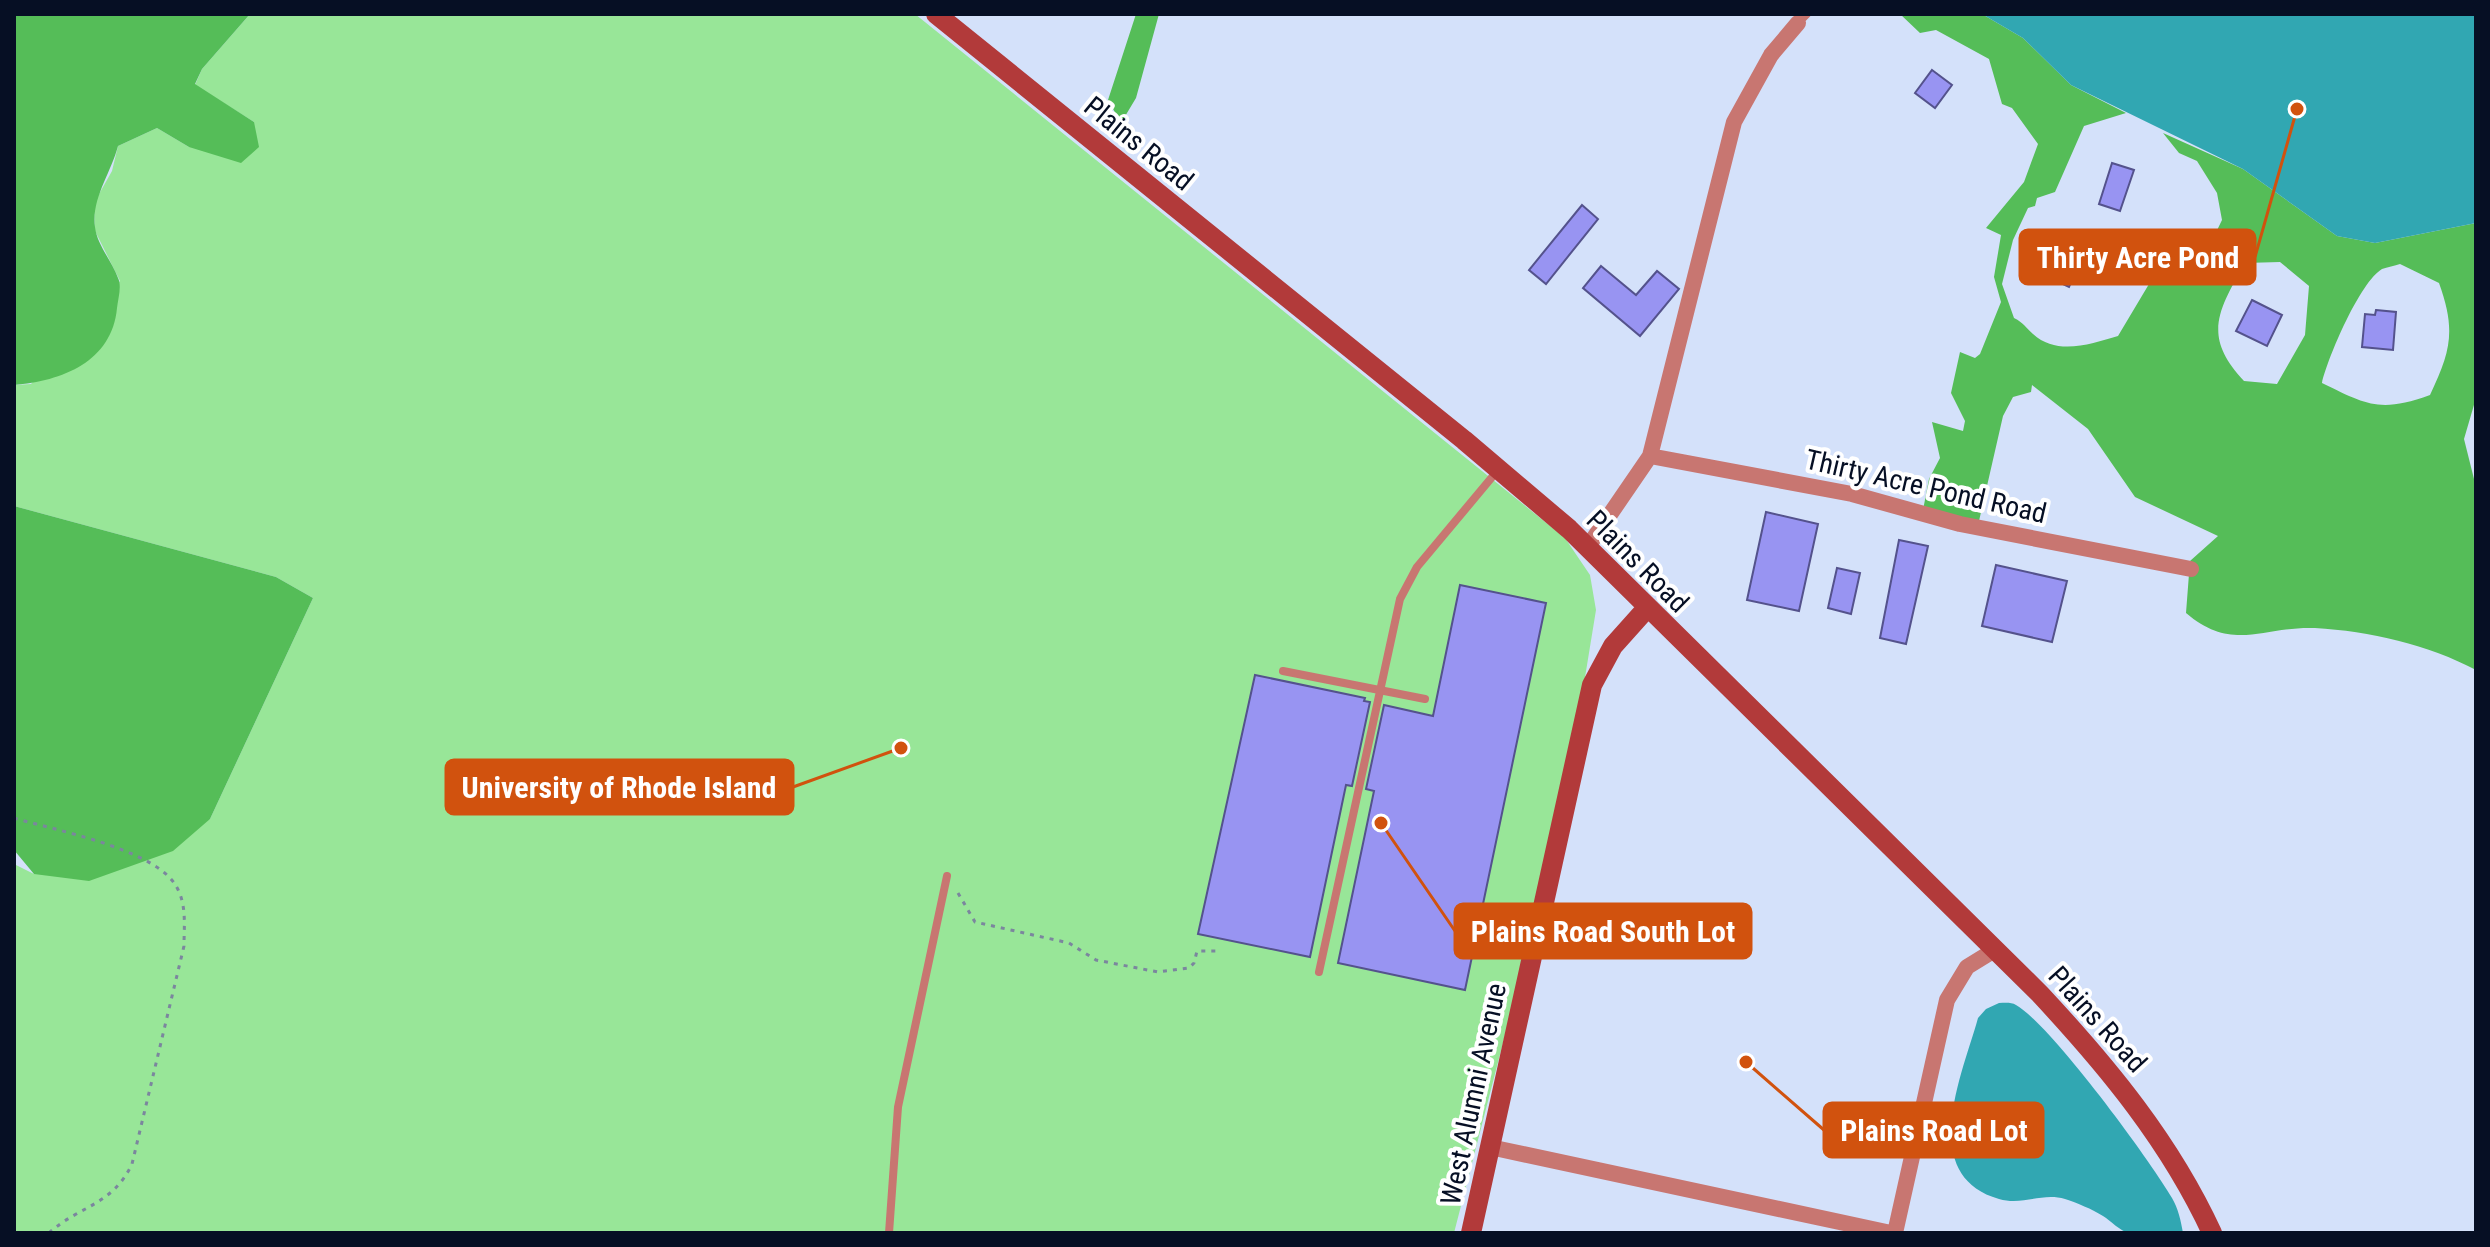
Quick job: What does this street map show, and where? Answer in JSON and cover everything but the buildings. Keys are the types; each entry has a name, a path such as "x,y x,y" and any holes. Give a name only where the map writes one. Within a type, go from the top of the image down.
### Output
{"street":[{"name":"Plains Road","path":"936,14 1498,469 1587,548 2040,994 2105,1063 2166,1146 2212,1233"},
{"path":"1587,548 1650,456 1734,122 1771,55 1802,18"},
{"name":"Thirty Acre Pond Road","path":"1650,456 1852,494 1960,524 2191,569"},
{"name":"West Alumni Avenue","path":"1471,1233 1592,685 1613,646 1647,608"},
{"path":"1490,1147 1893,1233 1947,1000 1967,967 1993,951"}],"lane":[{"path":"1319,972 1400,599 1417,567 1498,469"},
{"path":"1283,671 1425,699"},
{"path":"889,1233 898,1107 947,876"}],"path":[{"path":"14,818 149,860 176,884 185,912 184,946 132,1164 125,1180 108,1199 49,1233"},
{"path":"947,876 975,922 1069,943 1096,960 1158,972 1189,968 1197,951 1220,951"}],"shaded area":[{"path":"250,14 915,14 1565,538 1590,575 1596,610 1564,806 1454,1233 14,1233 14,864 34,874 210,819 313,598 276,577 14,506 14,385 31,384 120,281 95,231 94,203 112,171 118,146 157,128 189,147 254,122 195,85 202,69"},
{"path":"1982,14 2476,14 2476,223 2375,243 2337,236 2243,169 2071,85 2023,38"},
{"path":"1999,1003 2014,1004 2032,1017 2098,1094 2172,1198 2183,1233 2129,1233 2094,1211 2057,1197 2008,1201 1974,1187 1959,1168 1952,1146 1952,1120 1956,1093 1978,1018 1986,1009"}],"green space":[{"path":"14,14 250,14 202,69 195,84 254,122 259,147 241,163 189,147 157,128 118,146 99,196 95,217 99,240 119,281 113,327 106,342 82,365 50,379 14,385"},
{"path":"1136,14 1159,14 1136,98 1121,123 1108,100"},
{"path":"1900,14 1982,14 2023,38 2071,85 2126,113 2084,126 2055,192 2037,198 2035,206 2028,208 2013,240 2002,284 2014,318 2042,341 2053,345 2074,346 2118,336 2152,279 2193,267 2206,253 2222,220 2217,193 2197,161 2179,153 2163,133 2243,169 2337,236 2375,243 2476,223 2476,398 2464,439 2476,487 2476,670 2439,653 2356,632 2296,628 2234,635 2203,625 2186,613 2190,561 2218,536 2135,497 2088,429 2032,385 2031,392 2013,397 2003,416 1979,521 1923,510 1929,479 1940,458 1932,422 1963,431 1965,421 1951,393 1960,352 1975,358 1980,354 2001,302 1994,277 2001,235 1986,228 2024,182 2038,144 2012,108 2002,104 1989,59 1936,30 1920,33","holes":["2280,262 2309,286 2305,335 2277,384 2244,381 2223,350 2219,337 2222,310 2245,263","2400,264 2439,283 2448,314 2447,353 2430,395 2398,404 2374,404 2322,383 2338,339 2364,289 2382,269"]},
{"path":"14,506 276,577 313,598 210,819 173,851 89,881 34,874 14,850"}],"place":[{"name":"Thirty Acre Pond","path":"2297,109"},
{"name":"University of Rhode Island","path":"901,748"},
{"name":"Plains Road South Lot","path":"1381,823"},
{"name":"Plains Road Lot","path":"1746,1062"}]}
